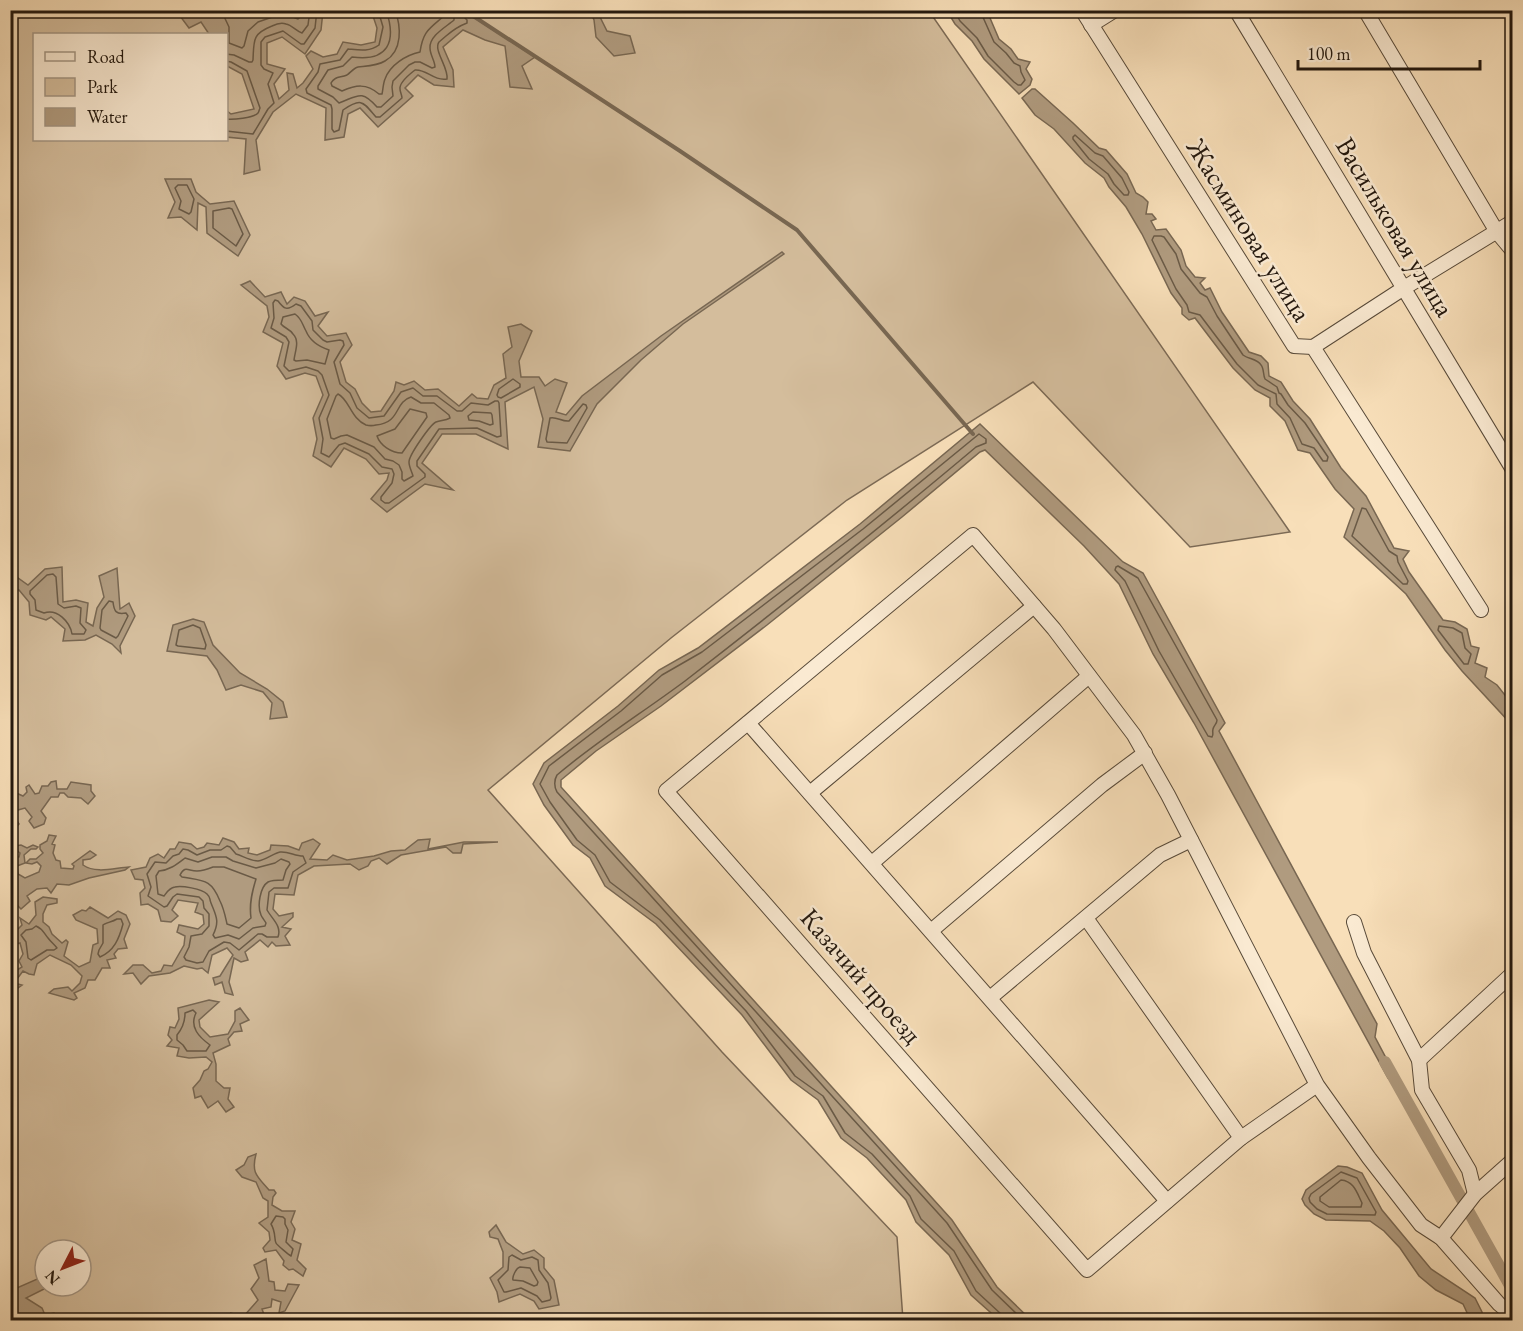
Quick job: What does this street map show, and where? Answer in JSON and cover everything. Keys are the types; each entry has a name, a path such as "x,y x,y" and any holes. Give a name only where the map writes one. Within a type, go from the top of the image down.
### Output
{"street":[{"name":"Жасминовая улица","path":"1082,10 1294,346 1313,347 1481,610"},
{"path":"1091,25 1116,10"},
{"name":"Васильковая улица","path":"1236,10 1512,468"},
{"path":"1365,10 1497,232 1512,250"},
{"path":"1313,347 1512,222"},
{"name":"Казачий проезд","path":"1034,606 973,535 666,791 1087,1270 1241,1138 1317,1084"},
{"path":"810,793 1034,606 1054,629 1145,753 1317,1084 1369,1158 1421,1225 1441,1238 1499,1304 1512,1315"},
{"path":"872,863 1089,676"},
{"path":"748,723 1167,1201"},
{"path":"932,931 1102,785 1145,753"},
{"path":"990,998 1160,855 1191,840"},
{"path":"1086,918 1241,1138"},
{"path":"1354,922 1364,953 1419,1060 1422,1090 1469,1170 1475,1194"},
{"path":"1419,1060 1512,974"},
{"path":"1441,1238 1475,1194 1512,1161"},
{"path":"1499,1304 1502,1320"}],"green space":[{"path":"10,11 929,11 1290,532 1190,547 1033,382 847,500 671,638 488,790 722,1052 897,1237 903,1320 11,1320"}],"water":[{"path":"371,10 464,11 535,57 522,66 532,89 510,87 505,46 463,30 443,47 453,70 454,87 434,85 418,75 405,88 413,96 378,127 360,108 348,114 344,137 325,140 326,108 296,94 273,112 256,140 260,170 244,174 246,139 228,137 228,112 231,114 254,109 242,74 228,67 228,33 208,33 201,22 189,28 180,16 183,11 323,11 321,30 305,54 282,37 267,43 267,64 285,69 274,84 279,99 289,90 287,73 293,74 297,88 313,69 306,56 311,51 323,57 337,54 343,42 361,45 375,42 377,28"},
{"path":"590,11 597,11 607,31 630,36 635,53 614,56 596,37 594,20"},
{"path":"947,11 987,11 999,39 1011,49 1018,59 1030,62 1026,69 1032,79 1030,85 1019,94 984,59"},
{"path":"1035,89 1099,148 1106,150 1127,174 1136,193 1148,202 1146,214 1152,214 1156,219 1151,221 1156,230 1166,229 1181,250 1186,266 1195,277 1205,278 1200,283 1205,290 1210,288 1222,312 1249,352 1261,356 1268,363 1269,376 1281,382 1293,401 1310,419 1341,468 1366,496 1394,548 1409,551 1403,559 1409,572 1443,620 1455,622 1467,629 1471,646 1479,648 1475,663 1487,668 1485,677 1497,685 1512,704 1512,725 1445,650 1406,594 1344,537 1354,509 1335,489 1310,453 1298,450 1285,421 1270,406 1270,398 1255,390 1233,368 1195,318 1189,320 1182,314 1182,308 1171,293 1126,207 1104,178 1085,163 1054,129 1035,115 1022,98"},
{"path":"165,179 191,179 196,192 210,204 234,201 250,235 238,256 207,233 206,207 198,203 197,230 181,217 168,218 175,202"},
{"path":"782,252 784,254 683,324 641,360 597,404 570,451 538,447 543,419 534,387 505,402 508,449 476,434 442,434 422,463 453,490 425,484 387,512 371,499 387,480 389,473 379,474 366,459 344,448 331,467 313,456 317,439 313,418 323,395 316,376 305,373 286,379 277,366 283,343 263,332 269,317 267,306 241,285 250,281 265,297 281,292 287,304 294,297 305,301 315,316 328,312 318,326 327,336 346,333 352,345 340,362 346,382 355,389 362,403 371,412 381,411 394,391 396,382 404,385 414,381 425,390 438,389 459,406 472,394 477,398 488,399 494,385 506,378 503,354 512,347 508,327 521,324 532,331 519,361 521,377 539,377 545,386 555,379 567,383 556,412 566,415 582,396 661,336"},
{"path":"980,424 1123,562 1143,573 1225,723 1219,731 1377,1024 1375,1037 1395,1075 1388,1078 1194,723 1153,654 1119,584 1084,546 985,450 767,625 661,706 596,751 561,780 561,787 952,1220 997,1287 1031,1320 999,1320 971,1295 949,1255 916,1222 906,1200 867,1158 841,1138 818,1100 791,1080 742,1015 656,924 605,886 590,858 573,845 544,805 533,784 544,763 618,706 659,670 698,648 860,524"},
{"path":"62,567 63,602 76,600 88,603 86,622 93,626 97,608 104,597 99,576 117,568 120,609 129,603 135,616 120,646 121,653 112,644 96,635 85,640 63,641 65,629 51,617 46,620 30,615 29,602 19,590 11,589 11,573 28,585 45,569"},
{"path":"193,619 204,622 213,645 240,673 267,689 283,702 287,717 270,719 272,703 263,692 241,685 226,690 217,670 207,656 167,651 173,625"},
{"path":"11,781 15,786 14,792 23,796 29,785 35,794 39,793 42,786 48,786 51,782 56,781 57,789 67,789 71,782 91,785 91,791 95,796 88,804 81,798 68,797 64,793 60,793 58,797 51,797 41,811 46,818 44,824 34,828 29,821 32,817 25,808 18,810 13,815 19,824 13,831 11,812 15,808 12,802 14,798 11,794"},
{"path":"49,835 56,836 52,844 55,845 53,853 56,860 60,861 61,868 73,869 72,864 90,851 96,855 83,860 83,865 88,868 105,870 129,867 69,885 57,884 51,893 47,888 37,889 27,896 30,901 21,909 15,903 16,898 11,895 11,856 19,857 20,853 15,846 38,847 24,855 25,863 17,866 18,874 25,878 39,872 41,866 37,862 26,863 43,853 40,845 47,841"},
{"path":"223,838 234,842 239,849 249,848 248,853 257,855 270,850 271,845 288,846 299,850 302,843 313,839 320,844 310,859 327,860 333,855 347,860 405,850 418,840 430,839 428,849 464,842 498,842 463,844 461,853 453,853 446,847 401,855 387,864 379,858 359,870 350,864 314,866 298,875 294,895 275,894 273,909 279,916 293,913 293,917 282,927 291,929 285,936 290,945 276,946 272,942 268,947 260,940 245,952 248,960 241,962 234,958 229,982 233,995 225,993 222,982 215,985 213,978 220,976 233,955 227,948 212,955 208,973 202,968 184,966 170,973 149,976 141,984 133,973 124,974 133,965 143,965 152,973 161,971 164,965 172,966 184,945 185,936 177,932 179,925 198,929 204,924 203,915 195,912 198,903 178,900 172,910 178,916 171,922 161,921 158,910 148,904 141,905 140,893 145,888 143,880 135,879 131,870 146,867 150,858 158,854 164,858 170,849 175,849 179,842 191,844 197,849 204,847 207,843 219,845"},
{"path":"43,897 57,899 57,903 47,905 43,914 43,922 62,943 66,940 68,942 64,956 79,967 90,962 93,945 98,943 97,929 76,920 73,915 82,910 86,911 90,907 108,918 118,911 126,915 130,924 124,939 127,948 118,949 114,954 116,958 107,960 110,968 102,968 95,980 88,980 85,988 74,993 77,998 74,1000 49,993 54,989 68,987 72,991 80,983 82,976 71,965 50,955 37,964 34,975 23,971 14,983 22,985 11,993 11,961 14,972 22,967 19,961 23,954 20,943 16,944 12,935 22,925 20,918 29,924 36,915 35,902"},
{"path":"209,1000 219,1002 199,1020 200,1027 210,1037 228,1034 235,1021 235,1011 240,1008 249,1020 240,1024 242,1031 234,1032 228,1039 230,1045 213,1053 216,1064 216,1081 224,1088 230,1088 228,1099 234,1107 226,1112 218,1101 208,1108 201,1096 195,1098 193,1088 212,1062 206,1057 177,1056 179,1048 167,1046 172,1040 168,1035 170,1027 175,1028 179,1019 178,1008"},
{"path":"256,1154 254,1166 256,1174 269,1190 274,1190 276,1193 272,1205 282,1211 295,1211 291,1222 295,1229 292,1240 301,1244 297,1260 306,1269 303,1276 283,1265 284,1261 276,1250 265,1252 263,1248 270,1240 269,1232 259,1223 268,1217 268,1201 263,1198 256,1182 242,1177 236,1170 244,1165 248,1157"},
{"path":"1338,1166 1362,1173 1382,1210 1431,1269 1475,1298 1483,1320 1470,1320 1463,1304 1436,1290 1419,1276 1400,1248 1384,1231 1370,1221 1326,1220 1314,1214 1305,1205 1302,1199 1306,1190"},
{"path":"496,1225 506,1242 523,1254 534,1250 544,1258 544,1268 554,1280 559,1305 539,1309 534,1301 520,1294 499,1302 490,1278 503,1267 503,1252 498,1239 490,1237 489,1232"},
{"path":"266,1259 269,1281 274,1282 275,1290 285,1291 288,1284 299,1285 285,1311 279,1313 281,1302 272,1299 271,1307 262,1309 266,1320 232,1320 231,1313 243,1317 258,1300 251,1289 259,1278 254,1265"},
{"path":"33,1281 33,1294 26,1298 42,1308 45,1315 54,1313 61,1320 11,1320 11,1286 17,1288"}],"waterway":[{"path":"464,10 797,230 973,434"},
{"path":"1385,1062 1512,1289"}]}
